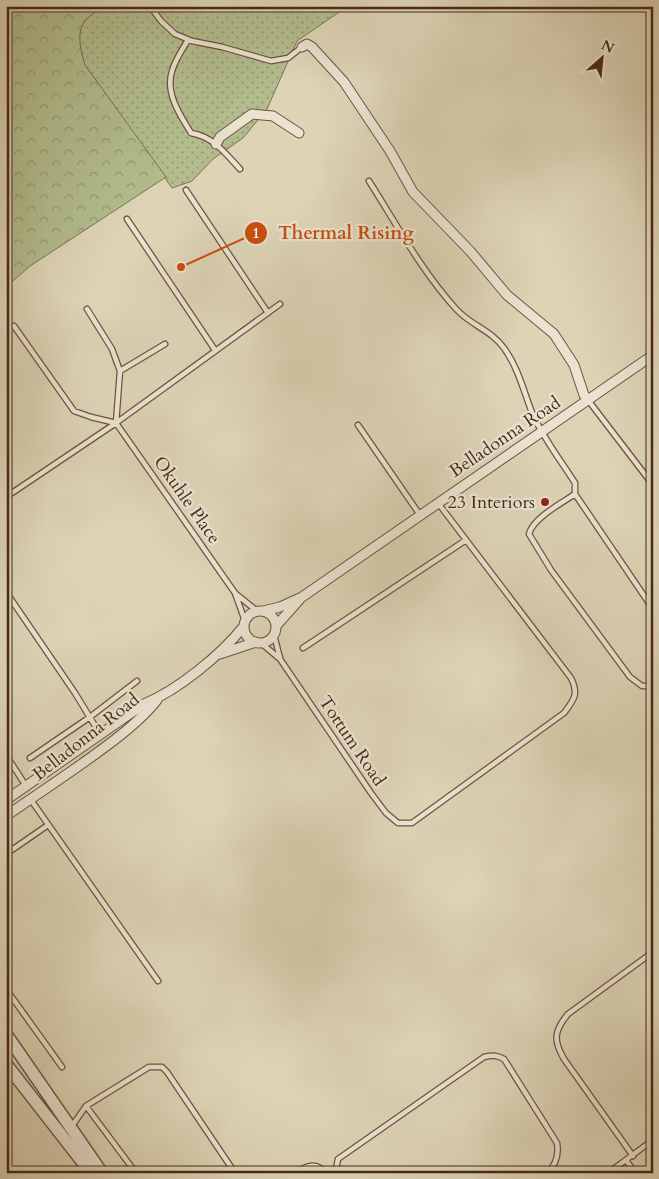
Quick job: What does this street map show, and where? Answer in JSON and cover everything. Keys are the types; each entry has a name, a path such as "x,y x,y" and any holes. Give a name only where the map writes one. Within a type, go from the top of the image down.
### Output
{"street":[{"path":"302,47 307,44 312,47 344,82 390,152 413,192 470,251 506,295 554,334 574,365 584,395 588,400"},
{"path":"216,144 220,137 252,114 273,116 299,133"},
{"name":"Belladonna Road","path":"6,816 68,775 120,736 149,710 159,698 218,655 252,612 280,607 302,597 653,355"},
{"name":"Belladonna Road","path":"276,626 302,597"},
{"path":"260,611 272,616 276,626 274,636"},
{"path":"244,623 247,636 258,642"},
{"name":"Belladonna Road","path":"218,655 258,642 266,642 274,636"},
{"name":"Belladonna Road","path":"6,800 144,704 159,698"},
{"path":"6,1034 102,1173"},
{"path":"6,1064 91,1173"}],"lane":[{"path":"150,6 161,21 175,34 188,40 271,61 288,58 302,47"},
{"path":"188,40 172,71 170,82 173,101 190,133 202,135 216,144 240,169"},
{"path":"369,181 421,266 467,320 497,340 504,348 514,366 534,416 575,484 575,494 653,609"},
{"path":"186,190 268,312"},
{"path":"127,219 215,350"},
{"path":"6,497 116,423 280,304"},
{"path":"87,309 112,349 120,371 116,423"},
{"path":"14,326 74,411 91,418 116,423"},
{"path":"120,371 165,344"},
{"path":"588,400 653,485"},
{"name":"Okuhle Place","path":"116,423 235,593 244,623"},
{"path":"358,426 420,515"},
{"path":"575,494 538,520 528,534 551,570 630,677 642,686 653,686"},
{"path":"302,648 466,540 438,503"},
{"name":"Tottum Road","path":"258,642 280,659 386,813 398,823 412,823 564,713 573,701 576,693 571,678 466,540"},
{"path":"6,592 100,734"},
{"name":"Okuhle Place","path":"235,593 260,611"},
{"name":"Tottum Road","path":"274,636 280,659"},
{"path":"30,758 90,717 137,681"},
{"path":"6,756 26,786"},
{"path":"31,800 158,981"},
{"path":"6,854 48,825"},
{"path":"633,1156 564,1059 556,1042 559,1027 568,1014 653,952"},
{"path":"6,989 62,1067"},
{"path":"339,1173 336,1169 338,1159 484,1057 490,1056 498,1056 504,1059 557,1143 557,1159 554,1167 548,1172"},
{"path":"71,1127 86,1106 149,1067 162,1067 234,1173"},
{"path":"86,1106 136,1173"},
{"path":"608,1173 653,1140"},
{"path":"626,1160 635,1173"},
{"path":"295,1173 302,1168 316,1166 322,1168 325,1173"},
{"path":"640,1173 649,1173"}],"green space":[{"path":"6,6 103,6 85,20 80,32 80,43 85,65 166,177 30,266 6,287"},
{"path":"103,6 348,6 297,41 267,109 243,138 213,159 192,181 172,188 85,65 80,43 80,32 85,20"}],"place":[{"name":"Thermal Rising","path":"181,267"},
{"name":"23 Interiors","path":"545,502"}]}
